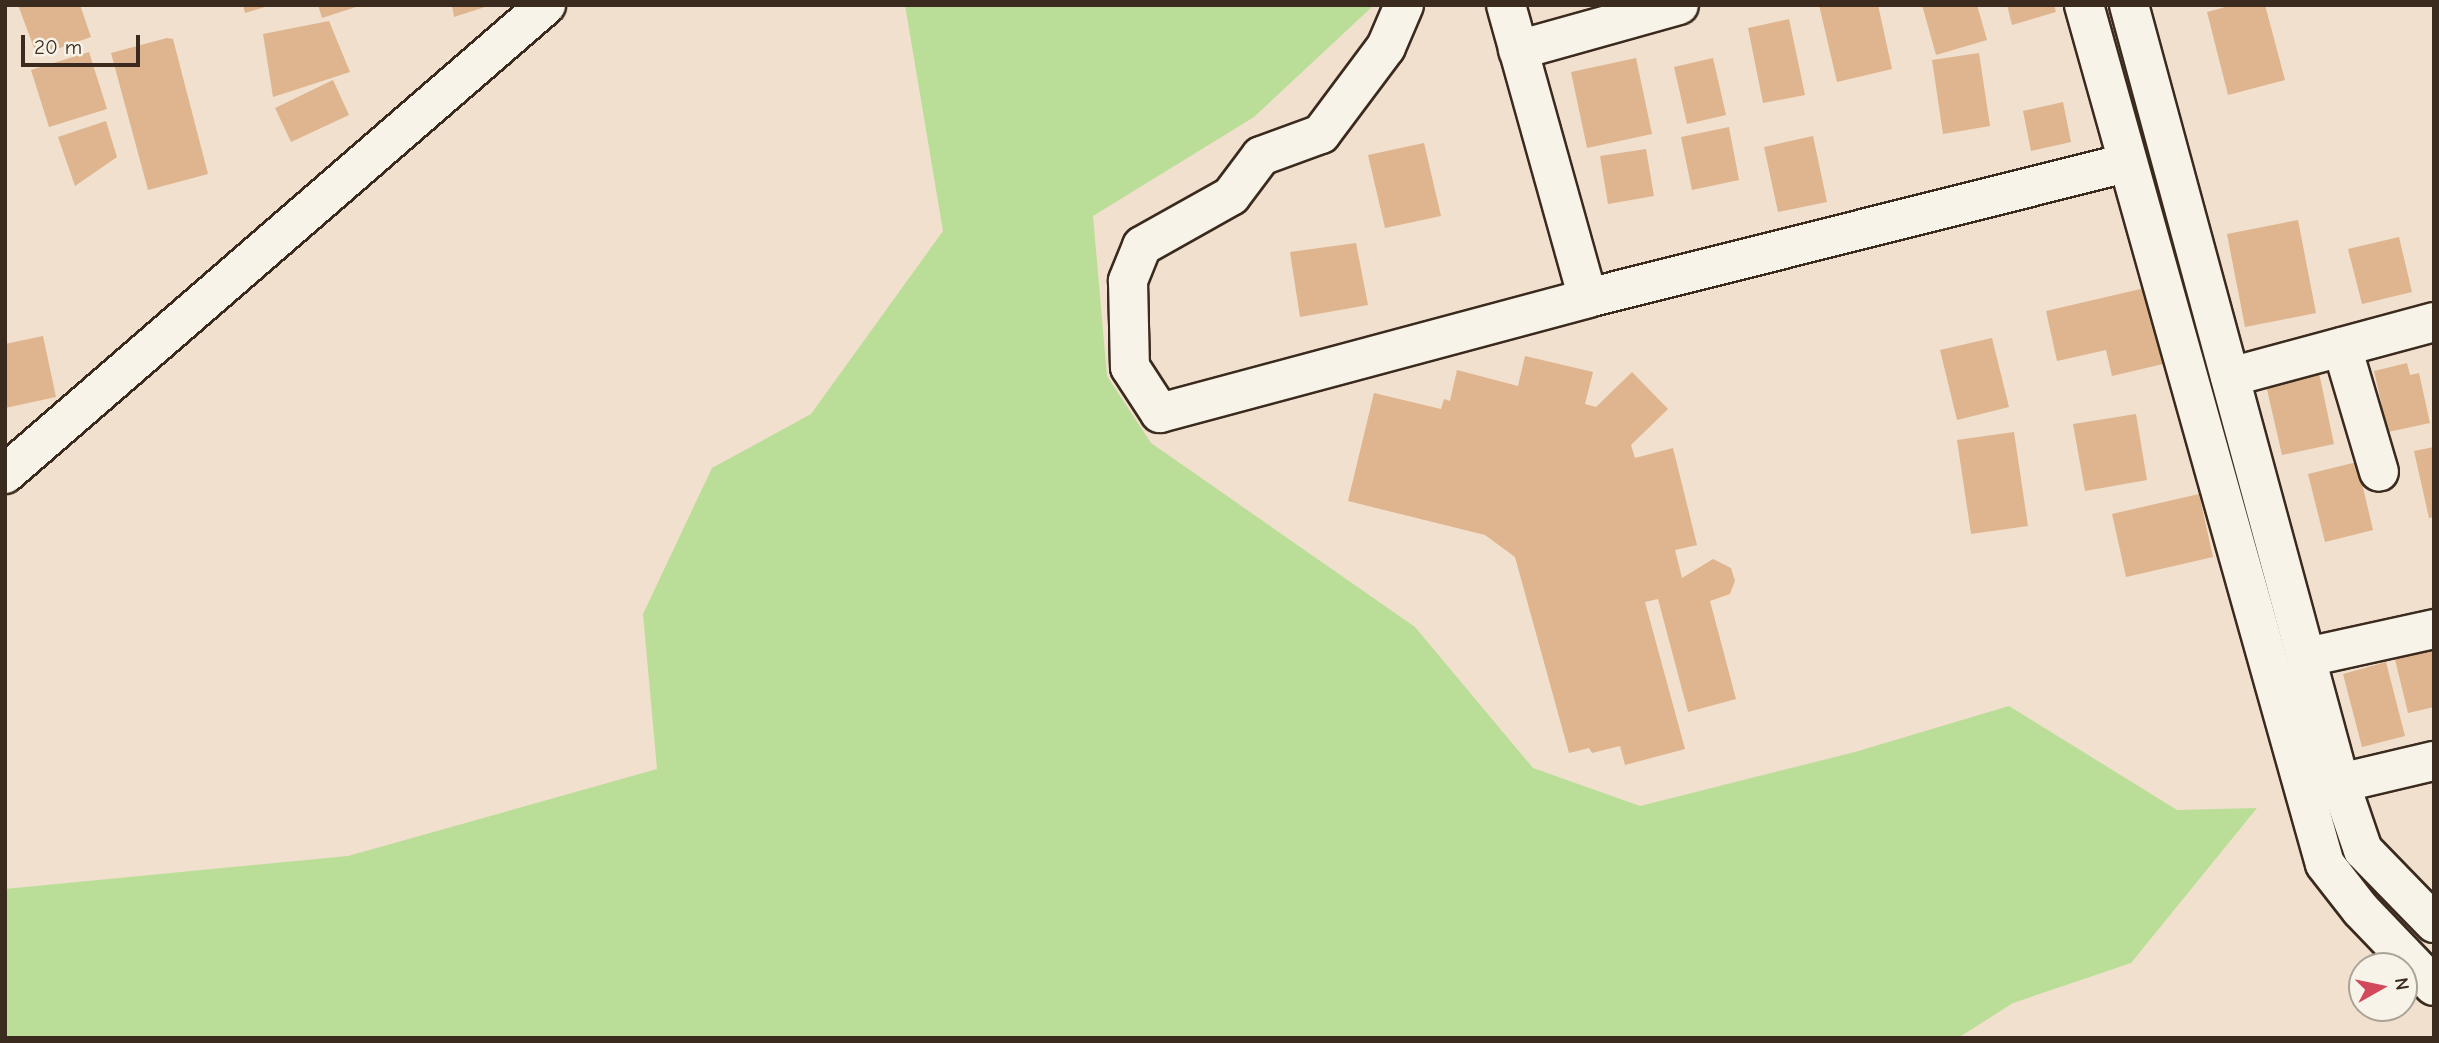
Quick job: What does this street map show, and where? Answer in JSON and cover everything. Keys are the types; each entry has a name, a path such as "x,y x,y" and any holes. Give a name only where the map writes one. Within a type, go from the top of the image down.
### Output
{"street":[{"path":"5,474 547,5"},
{"path":"1404,5 1386,47 1343,111 1321,134 1261,156 1231,196 1142,246 1128,281 1130,367 1160,413 1588,298 2126,163"},
{"path":"1506,5 1588,298"},
{"path":"1518,50 1679,5"},
{"path":"2084,5 2126,163 2325,864 2361,910 2434,986"},
{"path":"2129,5 2340,783 2363,850 2434,923"},
{"path":"2230,377 2434,322"},
{"path":"2342,347 2379,472"},
{"path":"2307,657 2434,629"},
{"path":"2340,783 2434,761"}],"green space":[{"path":"905,5 1374,5 1254,117 1093,216 1107,376 1151,443 1415,627 1533,768 1640,806 1855,752 2009,706 2177,810 2257,808 2131,963 2013,1003 1958,1038 5,1038 5,889 348,856 657,769 643,614 712,468 811,414 943,231"}],"building":[{"path":"18,5 80,5 91,37 37,56"},
{"path":"243,5 268,5 268,6 245,13"},
{"path":"318,5 359,5 359,6 322,18"},
{"path":"452,5 488,5 488,6 454,17"},
{"path":"1819,5 1878,5 1892,69 1837,82"},
{"path":"1922,5 1977,5 1987,40 1936,55"},
{"path":"2007,5 2054,5 2056,12 2012,25"},
{"path":"2233,5 2265,5 2285,80 2228,95 2207,12"},
{"path":"1789,19 1805,95 1763,103 1748,28"},
{"path":"329,21 350,72 273,97 263,34"},
{"path":"167,38 173,39 208,174 148,190 111,53"},
{"path":"89,52 107,109 49,127 31,70"},
{"path":"1979,53 1990,126 1943,134 1932,60"},
{"path":"1636,58 1652,134 1587,148 1571,72"},
{"path":"1713,58 1726,115 1687,124 1674,67"},
{"path":"333,80 349,115 291,142 275,108"},
{"path":"2063,102 2071,142 2031,151 2023,111"},
{"path":"106,121 117,157 75,186 58,137"},
{"path":"1729,127 1739,180 1692,190 1681,137"},
{"path":"1813,136 1827,202 1778,212 1764,147"},
{"path":"1424,143 1441,216 1385,228 1368,155"},
{"path":"1646,149 1654,196 1608,204 1600,156"},
{"path":"2298,220 2316,313 2245,327 2227,234"},
{"path":"2399,237 2412,292 2362,304 2348,249"},
{"path":"1356,243 1368,305 1300,317 1290,252"},
{"path":"2145,288 2163,364 2112,376 2106,350 2057,361 2046,311"},
{"path":"43,336 56,397 5,408 5,344"},
{"path":"1992,338 2009,407 1957,420 1940,350"},
{"path":"1525,356 1593,372 1585,404 1596,407 1632,372 1668,409 1631,445 1635,458 1673,448 1697,545 1675,550 1682,578 1713,559 1731,568 1735,581 1730,594 1710,601 1736,699 1688,712 1658,599 1645,602 1685,749 1625,765 1620,746 1592,753 1589,748 1569,753 1515,557 1485,535 1348,501 1374,393 1441,409 1444,399 1450,401 1457,370 1518,386"},
{"path":"2407,363 2410,375 2419,373 2430,423 2388,432 2374,371"},
{"path":"2319,373 2334,444 2282,455 2266,385"},
{"path":"2136,414 2147,480 2085,491 2073,424"},
{"path":"2014,432 2028,526 1971,534 1957,440"},
{"path":"2434,447 2434,517 2429,518 2414,451"},
{"path":"2357,462 2373,530 2325,542 2308,474"},
{"path":"2199,494 2213,557 2126,577 2112,514"},
{"path":"2434,641 2434,707 2408,713 2393,651"},
{"path":"2386,662 2405,736 2362,747 2343,674"}]}
